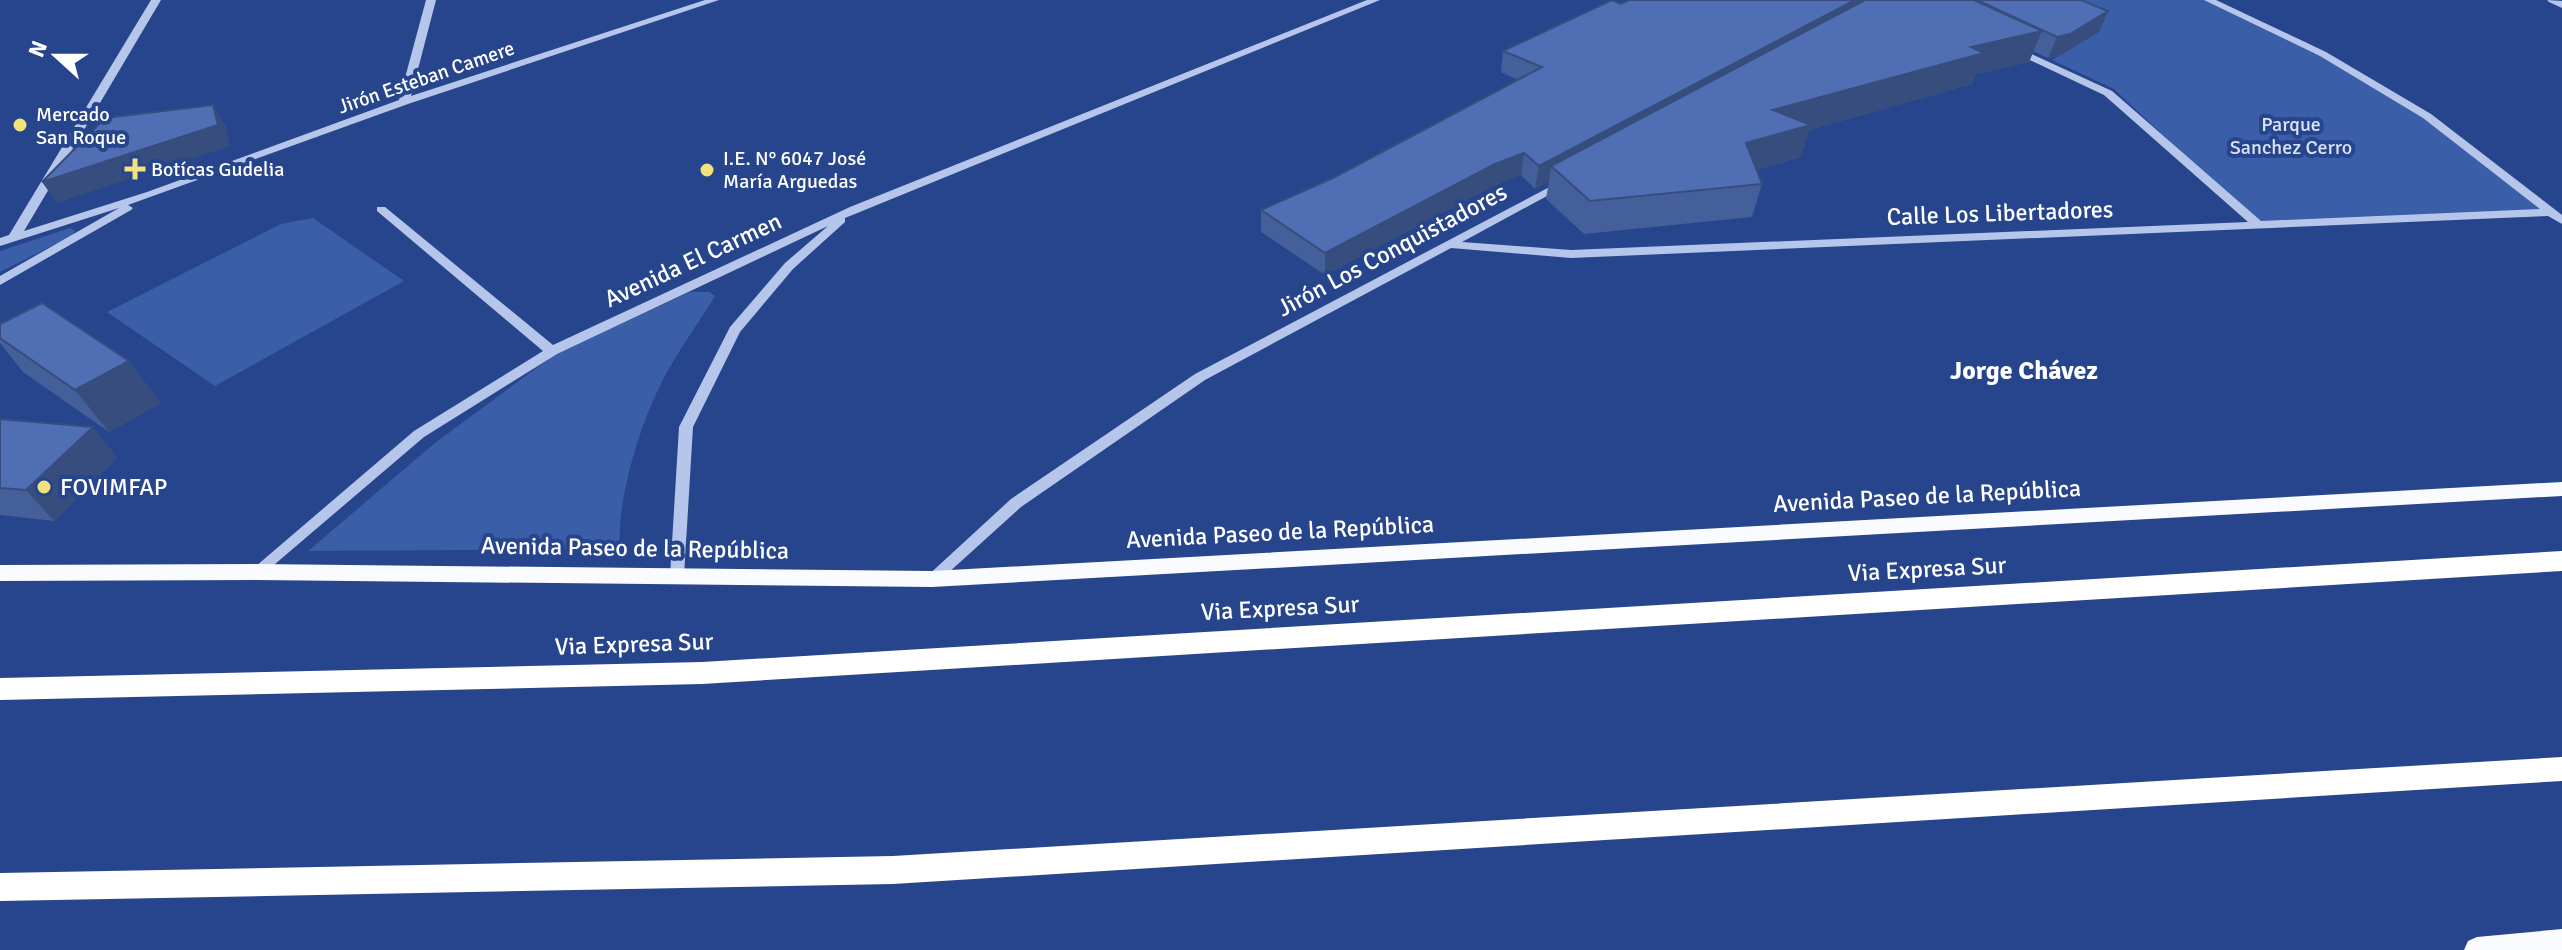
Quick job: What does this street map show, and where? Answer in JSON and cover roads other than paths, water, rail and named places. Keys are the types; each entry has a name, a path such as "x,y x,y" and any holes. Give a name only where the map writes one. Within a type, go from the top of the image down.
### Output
{"highway":[{"name":"Via Expresa Sur","path":"0,689 702,673 2562,561"},
{"path":"0,887 893,870 2562,769"}],"main road":[{"name":"Avenida Paseo de la República","path":"0,573 256,572 932,579 2562,489"},
{"path":"2477,950 2562,942"}],"street":[{"path":"14,237 156,0"},
{"path":"404,102 431,0"},
{"name":"Jirón Esteban Camere","path":"0,242 151,194 404,102 694,3 714,0"},
{"name":"Avenida El Carmen","path":"256,572 419,434 552,351 854,209 1375,0"},
{"path":"2209,0 2323,54 2427,116 2562,221"},
{"path":"2552,0 2562,5"},
{"path":"2010,47 2108,93 2258,224"},
{"name":"Jirón Los Conquistadores","path":"932,579 1026,495 1200,377 1573,178"},
{"name":"Jirón Esteban Camere","path":"0,281 151,194"},
{"path":"381,209 552,351"},
{"path":"677,576 686,427 734,330 789,266 854,209"},
{"name":"Calle Los Libertadores","path":"1451,245 1571,254 2551,212"}],"place":[{"name":"Mercado San Roque","path":"20,125"},
{"name":"Botícas Gudelia","path":"135,169"},
{"name":"I.E. N° 6047 José María Arguedas","path":"707,170"},
{"name":"FOVIMFAP","path":"44,487"}],"district":[{"name":"Jorge Chávez","path":"2024,370"}],"park label":[{"name":"Parque Sanchez Cerro","path":"2291,136"}]}
